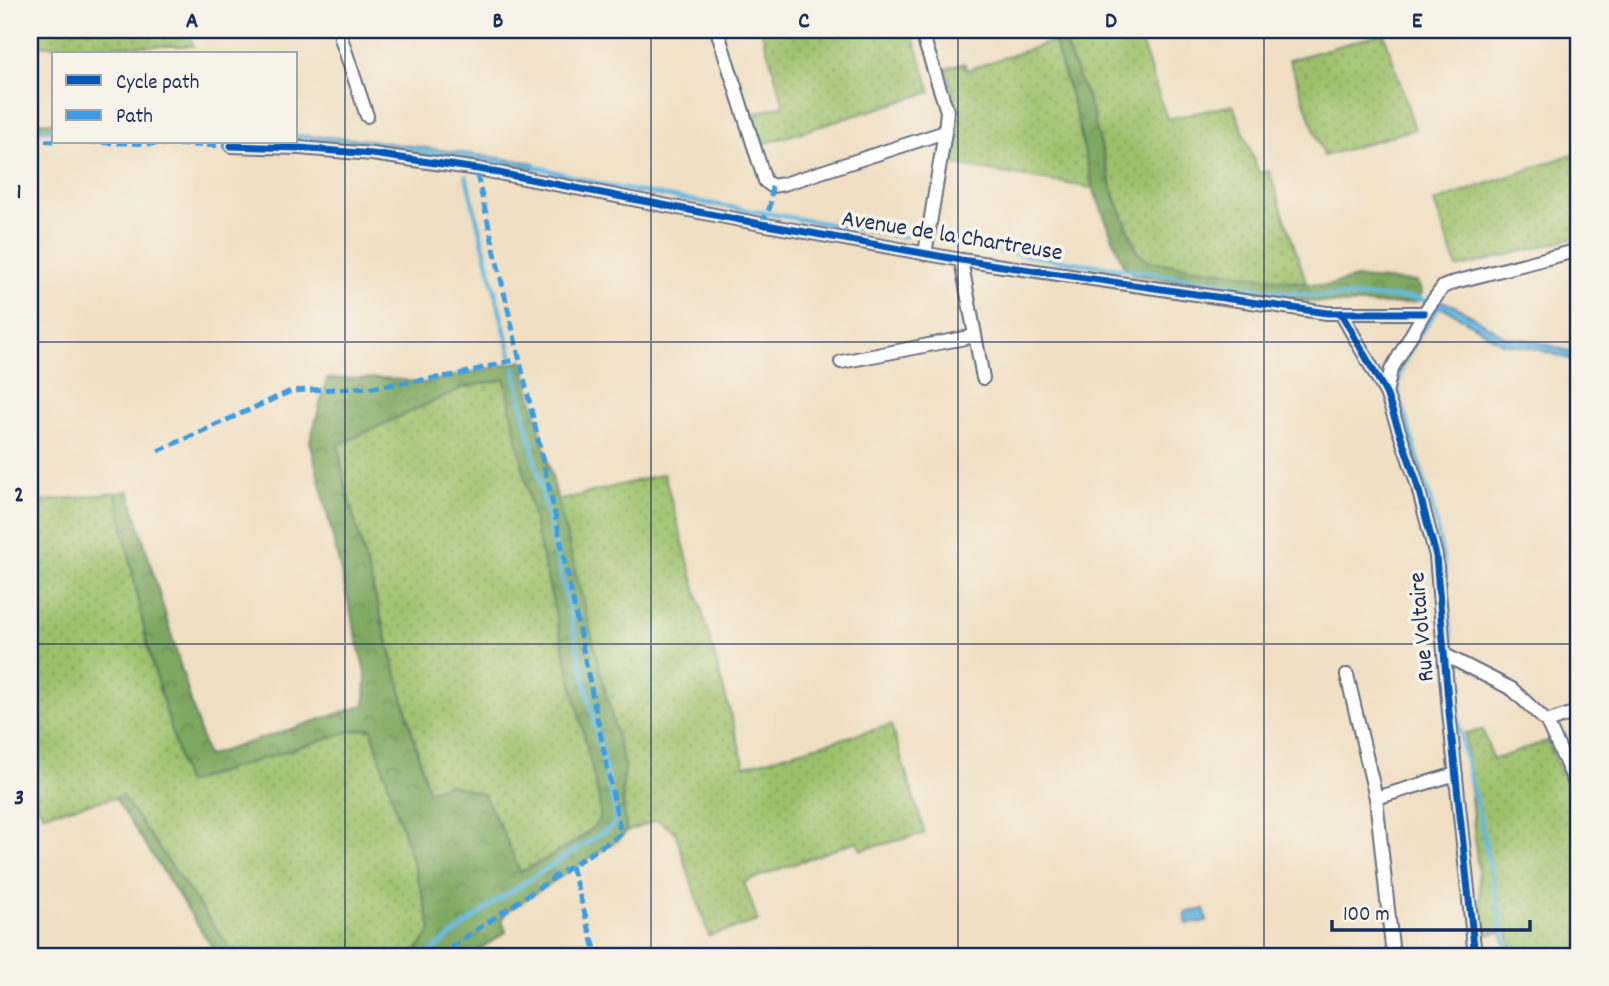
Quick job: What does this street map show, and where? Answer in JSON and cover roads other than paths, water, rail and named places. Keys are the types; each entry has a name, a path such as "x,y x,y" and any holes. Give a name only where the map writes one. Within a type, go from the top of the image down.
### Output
{"street":[{"path":"717,30 765,181 772,186 946,132"},
{"path":"921,30 947,111 946,132 925,254"},
{"path":"341,38 367,116"},
{"name":"Avenue de la Chartreuse","path":"231,146 372,154 478,169 925,254 1326,313 1424,313"},
{"path":"1386,393 1391,370 1424,313 1443,287 1579,250"},
{"path":"961,260 983,378"},
{"name":"Rue Voltaire","path":"1341,313 1386,393 1416,480 1436,556 1475,956"},
{"path":"841,362 975,336"},
{"path":"1445,655 1512,689 1547,722 1579,791"},
{"path":"1347,675 1376,798 1393,956"},
{"path":"1547,722 1579,711"},
{"path":"1376,798 1456,774"}],"water":[{"path":"298,135 369,140 535,163 534,169 365,147 298,143"},
{"path":"1441,301 1455,306 1506,337 1534,341 1579,354 1579,362 1537,349 1502,343 1437,306"},
{"path":"1204,909 1207,921 1187,924 1185,913"}],"waterway":[{"path":"30,130 52,130"},
{"path":"530,165 607,186 905,237"},
{"path":"466,176 511,355"},
{"path":"953,245 1314,296 1414,298 1431,302"},
{"path":"1441,304 1407,356 1398,392 1434,513 1444,564 1452,643"},
{"path":"425,956 495,902 613,826 616,818 514,367"},
{"path":"1453,672 1463,750 1479,813 1508,956"}]}
